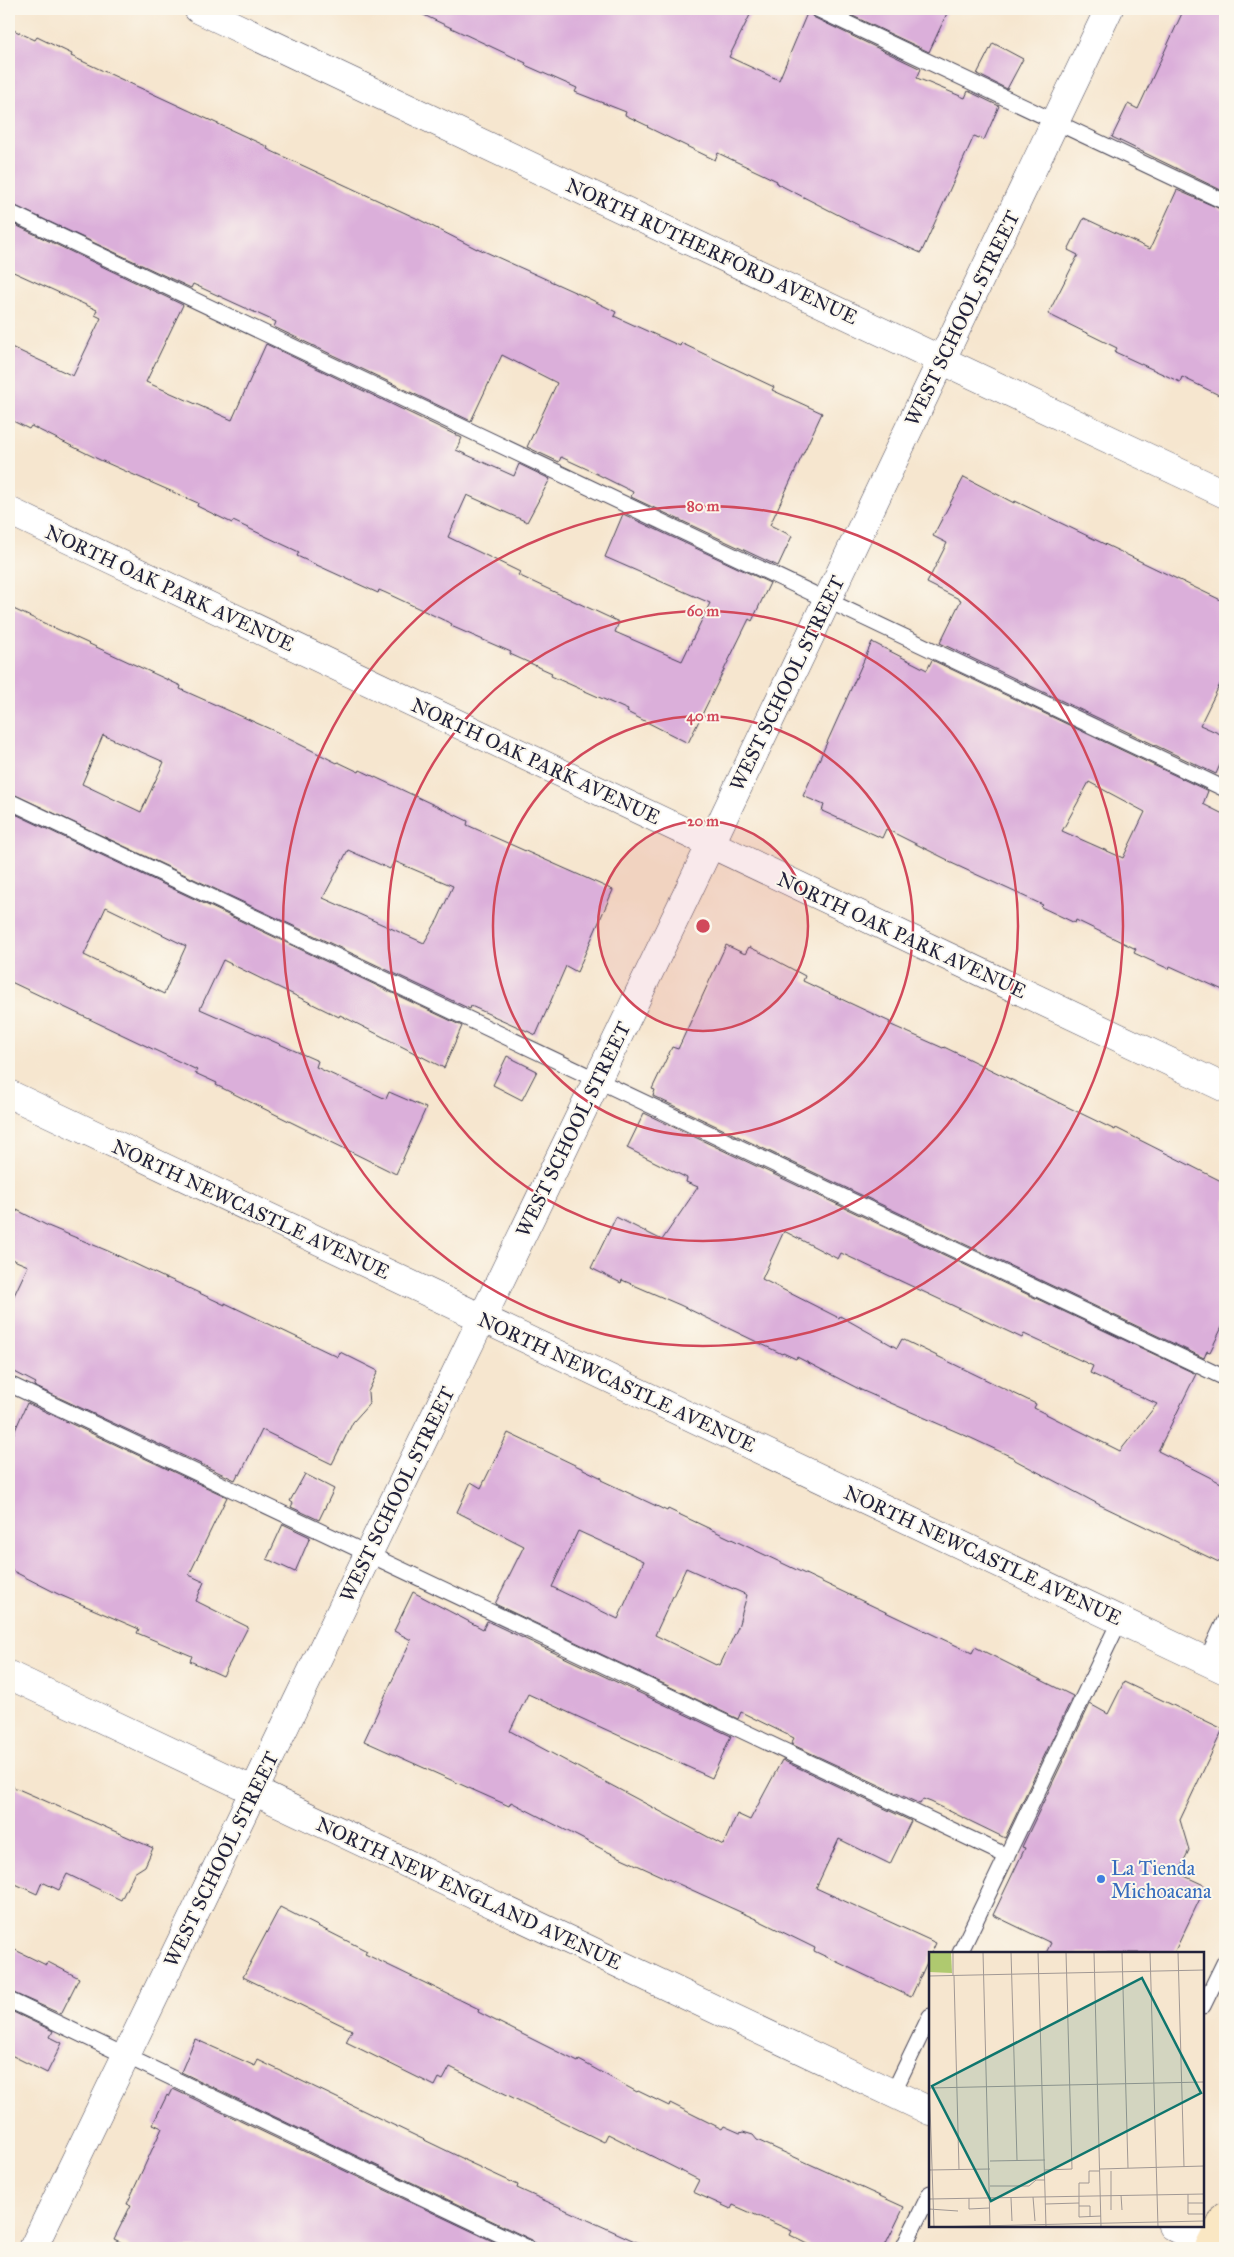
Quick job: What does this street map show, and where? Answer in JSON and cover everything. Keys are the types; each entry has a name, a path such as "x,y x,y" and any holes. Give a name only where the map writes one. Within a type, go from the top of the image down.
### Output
{"main road":[{"path":"1212,2247 1225,2216"}],"street":[{"name":"NORTH RUTHERFORD AVENUE","path":"198,9 1225,494"},
{"name":"WEST SCHOOL STREET","path":"33,2248 710,844 1109,9"},
{"name":"NORTH OAK PARK AVENUE","path":"9,511 1225,1088"},
{"name":"NORTH NEWCASTLE AVENUE","path":"9,1094 1216,1665"},
{"name":"NORTH NEW ENGLAND AVENUE","path":"9,1675 929,2111"},
{"path":"1174,2227 1212,2247"}],"lane":[{"path":"817,9 1225,202"},
{"path":"9,212 1225,789"},
{"path":"9,801 1225,1378"},
{"path":"9,1384 1007,1856"},
{"path":"960,1952 1120,1620"},
{"path":"1216,1665 1225,1620"},
{"path":"1204,2004 1225,1961"},
{"path":"9,2000 528,2248"},
{"path":"893,2094 929,2018"},
{"path":"903,2248 929,2195"}],"building":[{"path":"411,9 753,9 729,57 779,80 808,11 813,17 921,69 917,78 965,98 968,91 999,106 984,140 974,136 921,253 866,229 776,183 777,181 718,153 715,160 647,127 625,115 626,112 575,92 577,88 525,65 526,63"},
{"path":"838,9 949,9 929,52"},
{"path":"1184,9 1225,9 1225,192 1112,137 1128,104 1138,109"},
{"path":"9,28 35,40 37,37 72,54 71,56 268,147 267,149 416,218 477,249 590,299 616,312 614,316 680,346 681,343 774,387 772,390 822,413 770,525 792,536 778,566 631,497 633,492 587,469 561,457 559,462 527,447 557,383 502,355 471,421 274,327 276,322 193,284 191,288 9,203"},
{"path":"993,43 1023,59 1007,89 977,74"},
{"path":"1177,190 1225,211 1225,398 1182,377 1180,382 1115,352 1117,348 1048,314 1078,255 1068,250 1084,218 1150,249"},
{"path":"9,222 183,305 146,382 232,420 266,344 462,438 456,450 514,476 519,464 550,479 527,522 467,495 448,537 520,572 518,575 619,622 615,632 682,661 710,603 605,557 623,514 770,583 752,621 749,619 688,743 627,712 628,710 551,676 552,673 510,654 511,652 451,626 452,624 386,593 379,590 378,593 297,556 299,552 233,521 232,523 197,506 198,503 100,460 31,426 29,429 9,419 9,346 73,376 101,318 95,315 97,310 9,270"},
{"path":"964,477 1014,503 1015,501 1225,602 1225,674 1200,725 1225,736 1225,753 1216,774 940,643 961,600 927,583 947,543 933,536"},
{"path":"9,607 181,686 180,689 279,733 337,763 359,772 360,770 468,821 467,825 613,890 577,972 566,966 536,1035 471,1006 470,1009 9,792","holes":["103,735 164,762 141,812 82,784","348,850 390,869 394,861 453,886 438,919 424,943 323,898"]},
{"path":"872,642 927,670 932,660 1208,791 1203,804 1225,815 1225,991 1170,966 1169,969 1134,953 1136,949 1076,920 1075,923 1041,907 1043,905 947,861 886,829 882,838 822,811 824,805 803,796","holes":["1089,782 1145,812 1123,858 1062,831"]},
{"path":"9,811 462,1026 444,1068 340,1015 339,1017 223,960 200,1009 318,1061 316,1067 386,1099 389,1092 426,1108 396,1174 216,1085 217,1083 195,1073 197,1070 9,981","holes":["106,907 186,946 164,994 84,955"]},
{"path":"726,945 745,954 749,947 766,955 805,976 803,981 890,1022 889,1024 944,1047 1115,1130 1116,1128 1225,1183 1225,1321 1210,1352 1207,1351 1204,1358 653,1096 655,1090 652,1089 672,1047 678,1049"},
{"path":"507,1056 537,1071 522,1100 493,1085"},
{"path":"644,1113 1196,1374 1158,1451 1225,1485 1225,1565 1100,1505 1014,1458 861,1390 797,1357 796,1359 782,1354 680,1305 622,1280 621,1283 591,1268 616,1217 662,1240 698,1187 686,1182 687,1178 627,1148","holes":["784,1231 838,1259 841,1253 1022,1338 1024,1334 1093,1366 1090,1373 1157,1404 1120,1451 1034,1408 1036,1404 902,1339 897,1348 840,1316 839,1318 762,1279"]},
{"path":"9,1208 225,1305 225,1303 338,1357 340,1352 378,1371 368,1392 369,1404 353,1422 332,1464 262,1430 240,1475 238,1474 235,1480 34,1386 36,1383 9,1369 9,1306 28,1266 9,1258"},
{"path":"27,1403 227,1497 189,1575 204,1582 196,1601 248,1627 223,1676 190,1661 192,1656 137,1633 139,1629 60,1595 9,1569 9,1444"},
{"path":"508,1433 602,1478 601,1480 667,1511 668,1509 972,1653 975,1647 1073,1696 1005,1838 931,1802 923,1799 920,1804 791,1744 794,1738 741,1712 738,1719 495,1604 524,1546 457,1512 471,1482 481,1488","holes":["578,1531 644,1561 618,1619 552,1587","686,1568 747,1595 738,1627 720,1665 716,1665 655,1635"]},
{"path":"305,1474 334,1489 319,1520 291,1507 293,1503 290,1501"},
{"path":"283,1524 310,1537 295,1572 267,1559"},
{"path":"413,1592 483,1629 487,1621 731,1736 712,1778 528,1694 510,1731 723,1845 737,1814 750,1820 782,1760 911,1821 890,1864 839,1839 816,1888 936,1943 932,1952 929,1952 929,1958 911,1997 814,1951 815,1948 758,1920 606,1851 511,1802 509,1806 364,1741 411,1640 394,1631"},
{"path":"1124,1682 1223,1729 1180,1820 1189,1850 1178,1873 1206,1886 1174,1952 1046,1952 1051,1943 993,1915 1025,1848 1022,1847 1090,1704 1108,1714"},
{"path":"9,1785 153,1848 145,1866 134,1873 121,1900 67,1874 59,1890 42,1882 37,1894 9,1881"},
{"path":"280,1907 367,1951 365,1954 479,2009 478,2012 578,2062 579,2060 637,2092 669,2106 670,2103 722,2129 724,2126 740,2133 753,2135 757,2140 904,2207 884,2248 816,2248 790,2235 792,2231 733,2205 731,2209 693,2192 699,2180 608,2134 604,2142 450,2067 443,2080 439,2078 435,2086 346,2042 352,2030 243,1977"},
{"path":"9,1947 46,1965 48,1962 79,1978 61,2014 9,1991"},
{"path":"9,2010 53,2031 50,2037 62,2043 47,2073 9,2054"},
{"path":"195,2039 255,2066 258,2060 518,2185 517,2188 650,2248 537,2248 532,2240 181,2072"},
{"path":"173,2089 507,2248 133,2248 114,2239 131,2205 127,2204 162,2128 153,2124 167,2095 169,2097"}],"place":[{"name":"La Tienda Michoacana","path":"1101,1879"}]}
